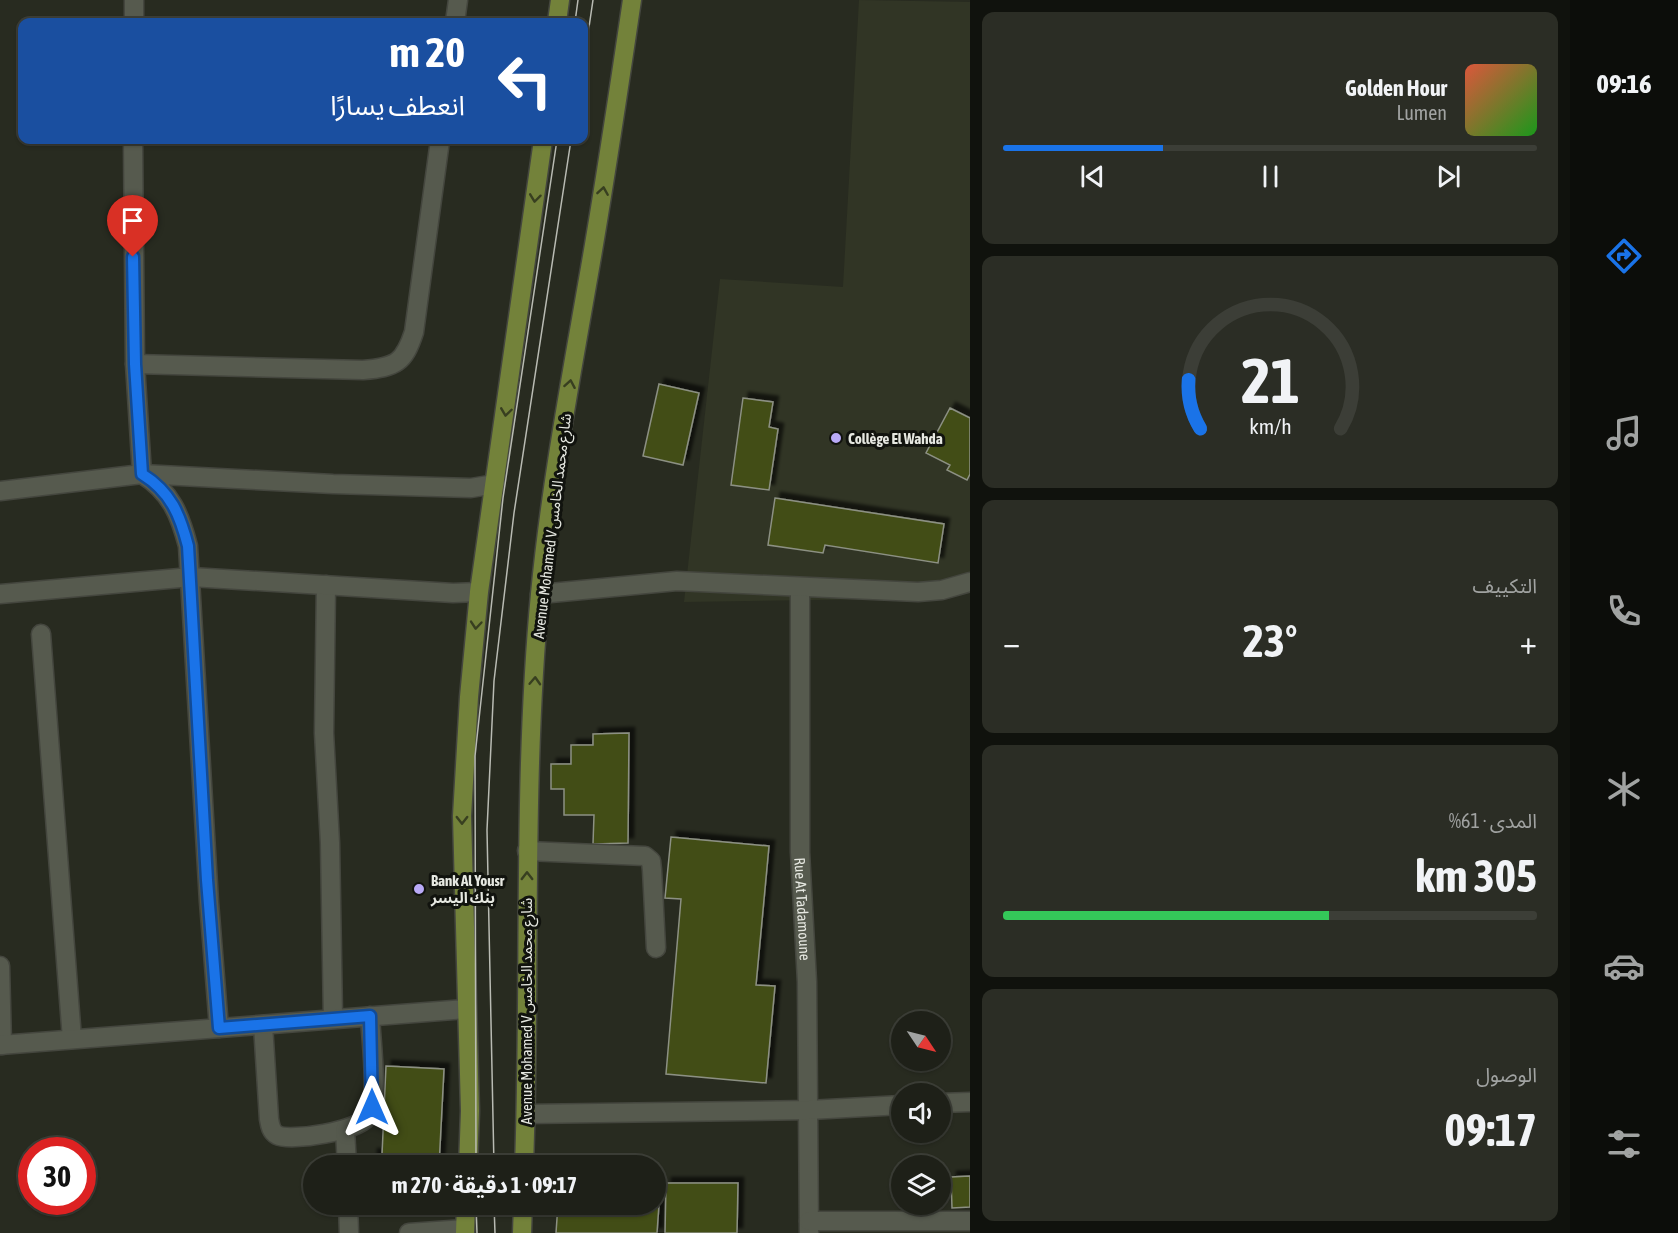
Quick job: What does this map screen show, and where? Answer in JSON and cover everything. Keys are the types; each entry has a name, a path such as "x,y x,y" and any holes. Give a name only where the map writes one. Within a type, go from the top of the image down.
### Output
{"main road":[{"path":"558,18 560,0"},
{"name":"Avenue Mohamed V شارع محمد الخامس","path":"524,1155 527,851 540,594 557,457 609,157 632,0"},
{"path":"468,1155 470,1111 462,816 479,592 542,144"},
{"path":"465,1231 466,1215"},
{"path":"522,1233 523,1215"}],"street":[{"path":"134,0 134,18"},
{"path":"456,18 458,0"},
{"path":"133,144 135,364 142,474"},
{"path":"135,364 363,369 382,368 400,360 408,352 414,332 439,144"},
{"path":"142,474 164,490 178,512 188,546 199,753 219,1028"},
{"path":"0,491 142,474 333,484 471,488 495,484"},
{"path":"0,594 191,578 453,593 479,592"},
{"path":"540,594 677,581 918,592 968,589"},
{"path":"326,585 324,733 333,1018"},
{"name":"Rue At Tadamoune","path":"800,587 800,852 807,982 809,1227"},
{"path":"41,634 72,1039"},
{"path":"527,851 645,856 651,861 656,948"},
{"path":"0,966 1,1045 466,1009"},
{"path":"263,1025 269,1119 273,1132 285,1138 345,1130 365,1121 372,1107 370,1016"},
{"path":"951,1103 970,1102"},
{"path":"526,1114 809,1110 891,1106"},
{"path":"345,1130 346,1155"},
{"path":"348,1215 349,1233"},
{"path":"809,1227 970,1221"},
{"path":"410,1233 465,1231"}],"shaded area":[{"name":"Collège El Wahda","path":"859,0 970,2 970,588 947,598 684,602 720,279 843,287"}],"building":[{"path":"659,384 699,393 683,465 643,456"},
{"path":"743,398 773,402 769,427 778,429 769,490 731,485"},
{"path":"950,408 970,418 970,474 967,480 947,470 950,465 926,453"},
{"path":"775,498 944,524 938,563 825,545 823,553 768,545"},
{"path":"629,733 628,843 593,844 594,815 564,815 564,789 551,789 551,764 571,764 571,745 593,745 593,734"},
{"path":"671,837 769,846 756,985 775,986 766,1083 666,1074 681,899 665,898"},
{"path":"386,1066 444,1069 440,1155 382,1155"},
{"path":"970,1176 970,1207 952,1208 951,1177"},
{"path":"666,1183 738,1183 737,1233 665,1233"},
{"path":"557,1215 658,1215 657,1233 556,1233"}],"tram line":[{"path":"576,18 578,0"},
{"path":"588,34 593,0"},
{"path":"476,1155 475,756 503,498 556,144"},
{"path":"494,1155 487,830 494,681 514,513 570,144"},
{"path":"476,1215 477,1233"},
{"path":"494,1215 495,1233"}],"place":[{"name":"Collège El Wahda","path":"836,438"},
{"name":"Bank Al Yousr بنك اليسر","path":"419,889"}],"route":[{"path":"133,257 135,364 142,474 164,490 178,512 188,546 207,880 219,1028 370,1016 372,1107"}]}
